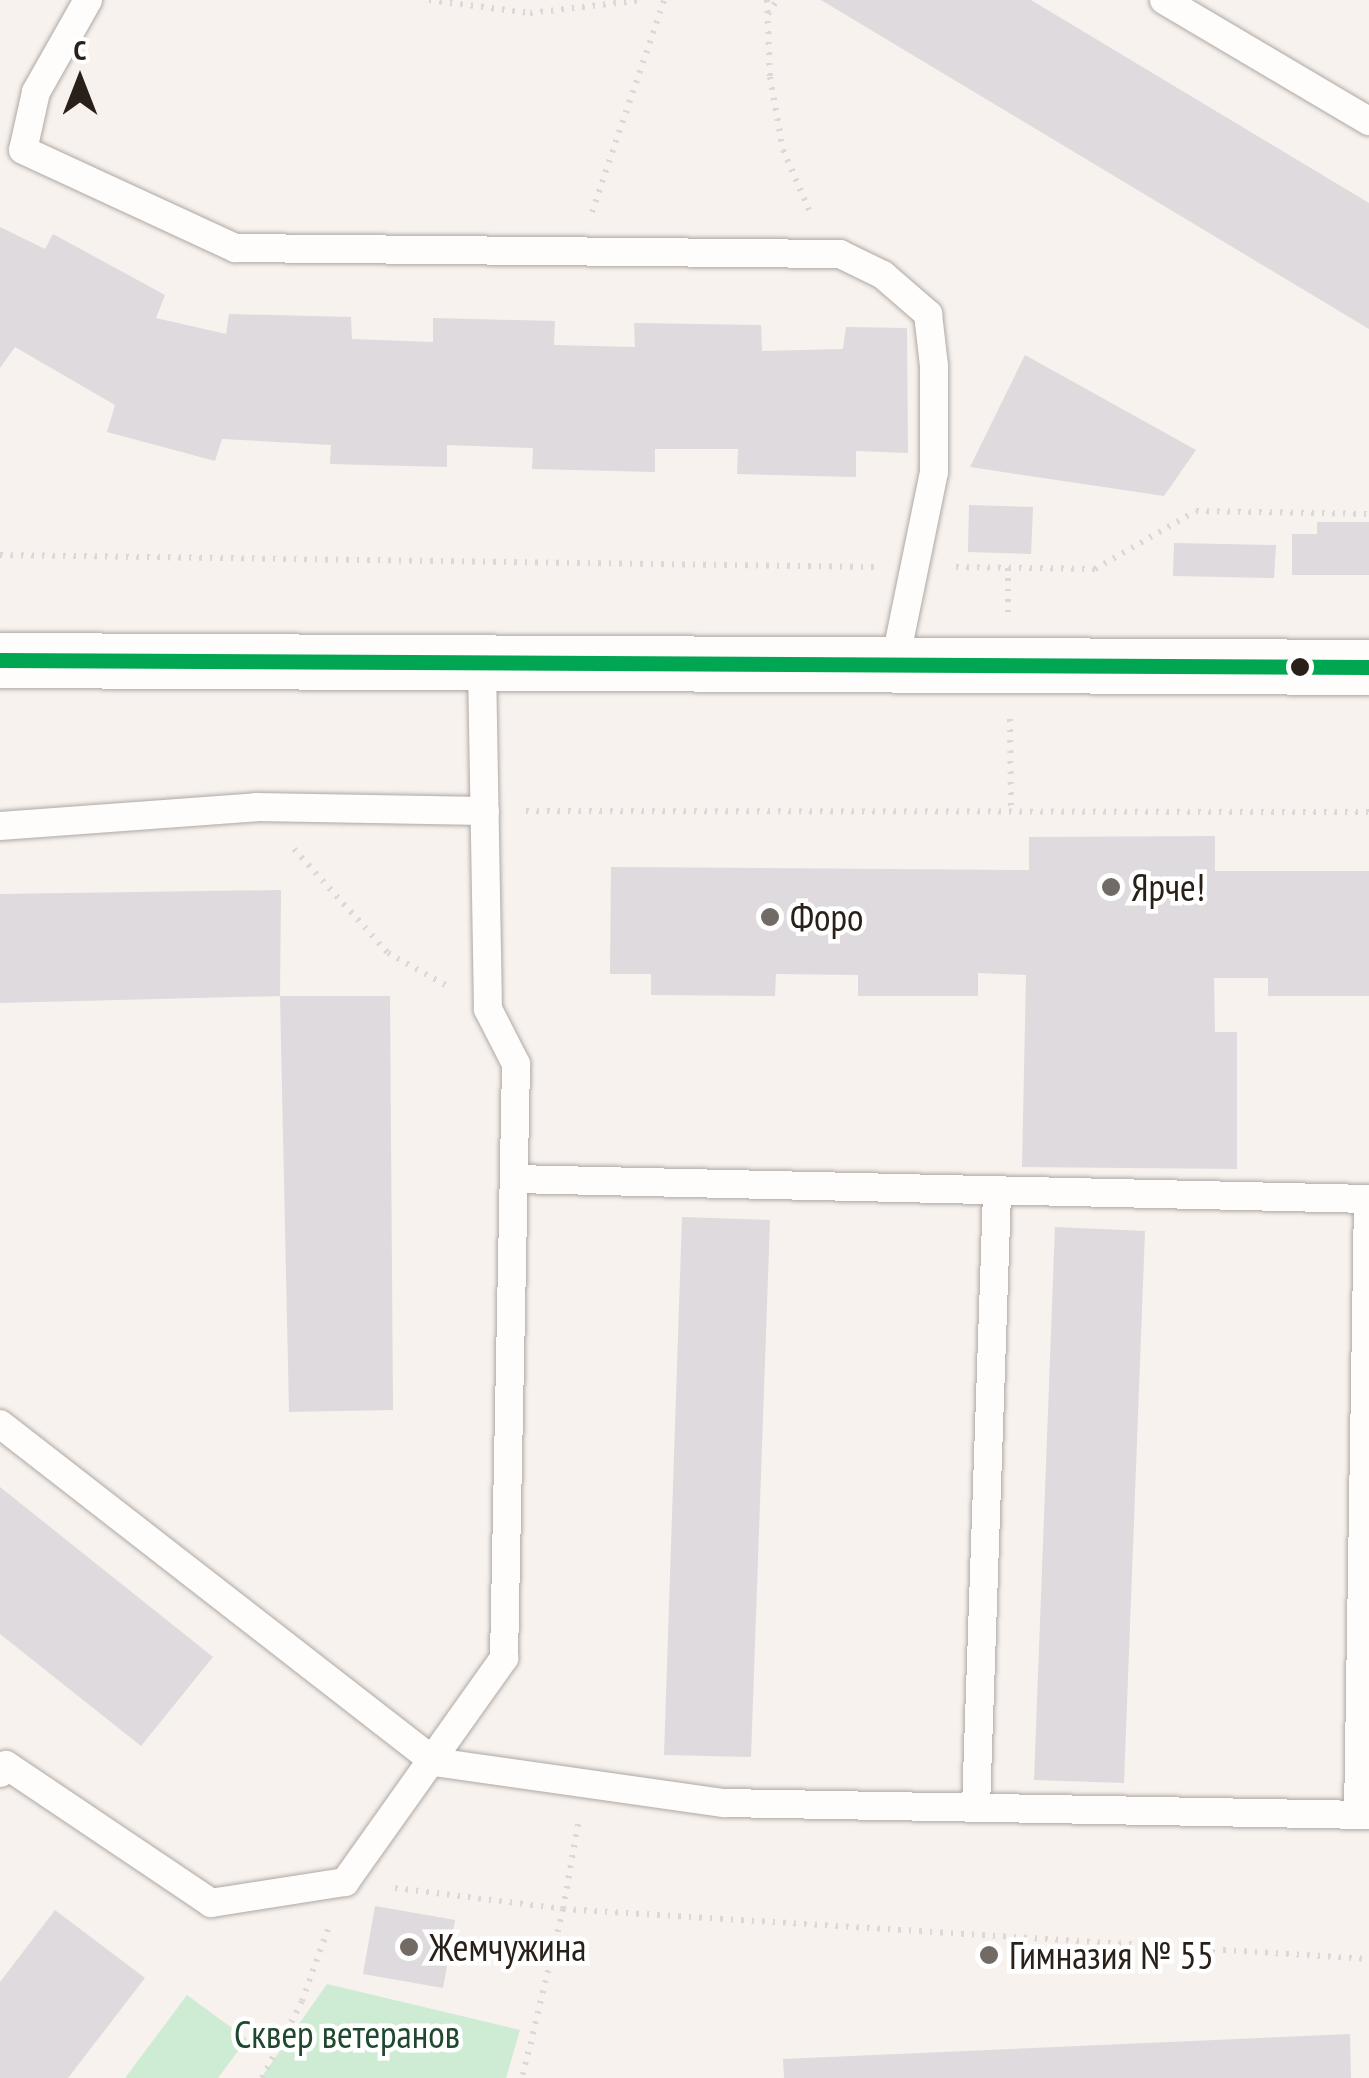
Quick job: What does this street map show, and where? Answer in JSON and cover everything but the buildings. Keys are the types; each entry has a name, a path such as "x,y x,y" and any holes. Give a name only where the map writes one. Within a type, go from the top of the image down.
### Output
{"street":[{"path":"0,660 482,658 1369,666"}],"lane":[{"path":"88,0 36,92 23,150 235,248 840,254 883,275 928,314 934,472 895,662"},
{"path":"1164,0 1369,121"},
{"path":"2,1766 211,1902 344,1882 435,1762 504,1658 516,1064 488,1009 482,658"},
{"path":"0,826 256,808 485,811"},
{"path":"0,1424 435,1762 724,1803 1363,1815 1368,1200 997,1194 514,1179"},
{"path":"976,1807 997,1194"}],"path":[{"path":"429,0 530,13 643,0"},
{"path":"578,251 664,0"},
{"path":"767,0 783,150 798,195 840,254"},
{"path":"767,15 777,0"},
{"path":"0,555 1095,569 1196,510 1369,514"},
{"path":"256,808 388,952 488,1009"},
{"path":"485,811 1369,812"},
{"path":"522,2078 563,1909 585,1783"},
{"path":"262,2078 302,2000 344,1882 563,1909 1369,1959"}],"green space":[{"name":"Сквер ветеранов","path":"327,1984 520,2030 506,2078 261,2078"},
{"path":"187,1995 247,2039 218,2078 125,2078"}],"transit line":[{"path":"0,660 1369,667"}],"place":[{"name":"Ярче!","path":"1111,887"},
{"name":"Форо","path":"770,917"},
{"name":"Жемчужина","path":"409,1947"},
{"name":"Гимназия № 55","path":"989,1955"}]}
